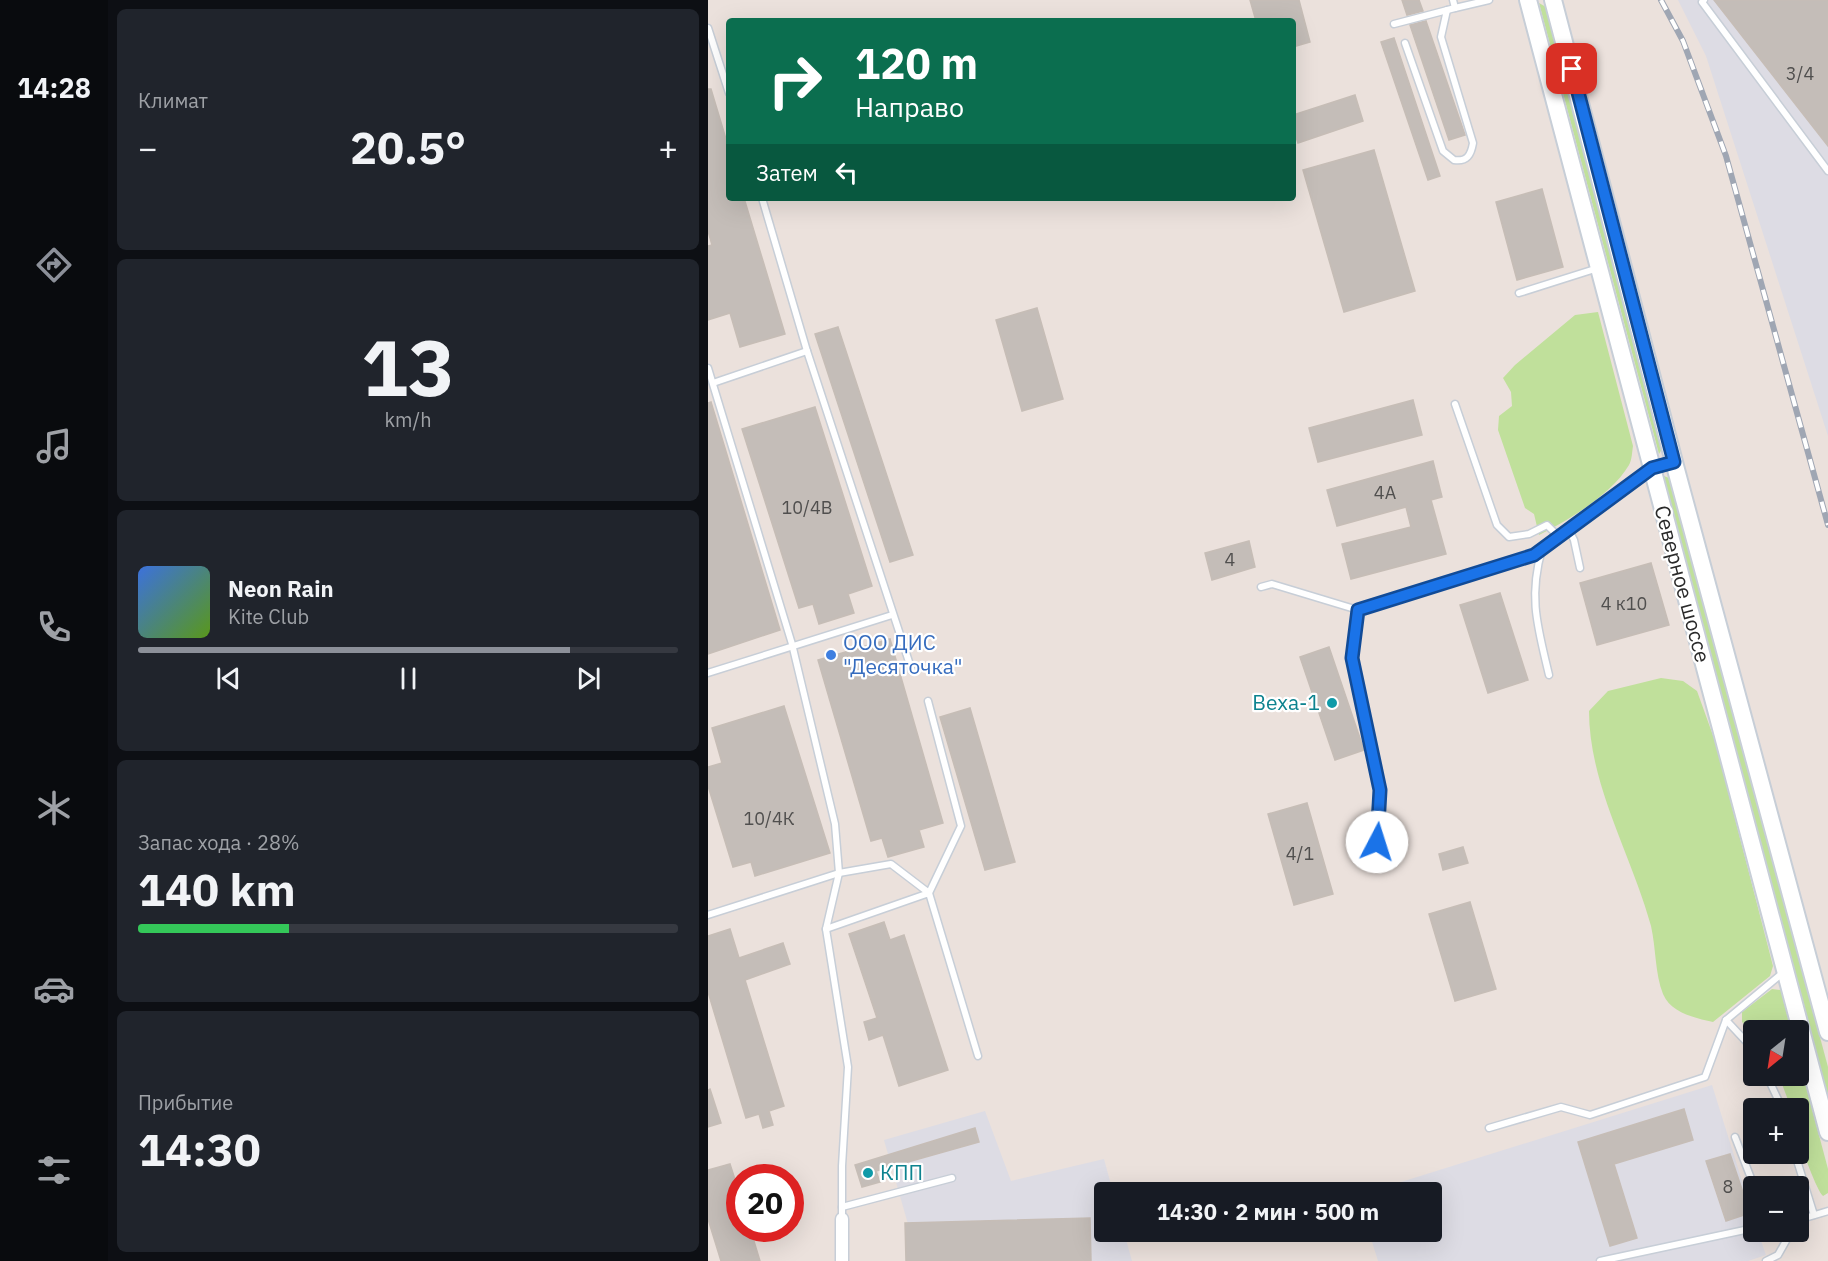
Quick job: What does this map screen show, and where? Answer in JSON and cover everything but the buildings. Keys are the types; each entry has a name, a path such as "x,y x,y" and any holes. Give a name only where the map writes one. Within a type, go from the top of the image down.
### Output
{"main road":[{"name":"Северное шоссе","path":"1528,0 1828,1132"},
{"name":"Северное шоссе","path":"1553,0 1674,462 1828,1032"},
{"path":"1652,468 1674,462"}],"street":[{"path":"842,1213 842,1261"}],"lane":[{"path":"1453,0 1455,8"},
{"path":"1394,24 1489,0"},
{"path":"1704,0 1702,2 1828,171"},
{"path":"1405,42 1443,151 1454,160 1466,159 1470,155 1473,143 1441,37 1447,10"},
{"path":"708,28 726,84"},
{"path":"763,201 807,351 912,671"},
{"path":"1519,293 1599,268"},
{"path":"712,383 807,351"},
{"path":"708,368 792,644 836,824 839,873 826,929 848,1067 842,1213 951,1178"},
{"path":"1455,404 1497,525 1509,537 1529,534 1547,525 1558,536"},
{"path":"1261,587 1272,584 1358,610 1534,555 1652,468"},
{"path":"1568,528 1574,540 1580,568"},
{"path":"1542,548 1536,570 1534,609 1549,675"},
{"path":"1358,610 1352,658 1380,790 1377,842"},
{"path":"708,673 792,644 892,615"},
{"path":"826,929 929,893 961,826 928,701"},
{"path":"708,915 839,873 891,864 929,893 978,1056"},
{"path":"1489,1128 1561,1107 1590,1115 1705,1077 1726,1020 1785,971"},
{"path":"1726,1020 1743,1038"},
{"path":"1735,1137 1750,1176"},
{"path":"1798,1164 1814,1215"},
{"path":"1809,1217 1828,1211"},
{"path":"1600,1261 1743,1230"},
{"path":"1766,1261 1778,1255 1785,1242"}],"shaded area":[{"path":"1678,0 1828,0 1828,436 1706,56"},
{"path":"1712,1085 1743,1184 1743,1242 1761,1242 1766,1255 1748,1261 1378,1261 1372,1242 1442,1242 1442,1182 1401,1182"},
{"path":"985,1111 1011,1181 1104,1159 1110,1182 1094,1182 1094,1242 1127,1242 1132,1261 907,1261 908,1224 884,1140"}],"green space":[{"path":"1539,3 1546,7 1662,449 1659,454"},
{"path":"1598,312 1633,446 1631,461 1621,476 1601,496 1576,514 1539,535 1534,514 1525,508 1498,430 1499,416 1512,406 1511,392 1503,378 1515,365 1575,315"},
{"path":"1664,476 1669,478 1828,1067 1828,1096 1809,1020 1661,479"},
{"path":"1661,678 1683,681 1697,691 1715,741 1773,966 1770,976 1713,1022 1678,1010 1663,994 1658,978 1651,926 1604,793 1591,739 1589,711 1608,691"},
{"path":"1772,989 1781,990 1788,1020 1743,1020 1743,1023 1742,1012"},
{"path":"1783,1086 1806,1086 1828,1169 1828,1193 1823,1196 1808,1164 1809,1098 1787,1098"}],"railway":[{"path":"1661,0 1683,41 1726,156 1828,525"}],"place":[{"name":"ООО ДИС \"Десяточка\"","path":"831,655"},
{"name":"Веха-1","path":"1332,703"},
{"name":"КПП","path":"868,1173"}],"route":[{"path":"1377,842 1380,790 1352,658 1358,610 1534,555 1652,468 1674,462 1572,69"}]}
